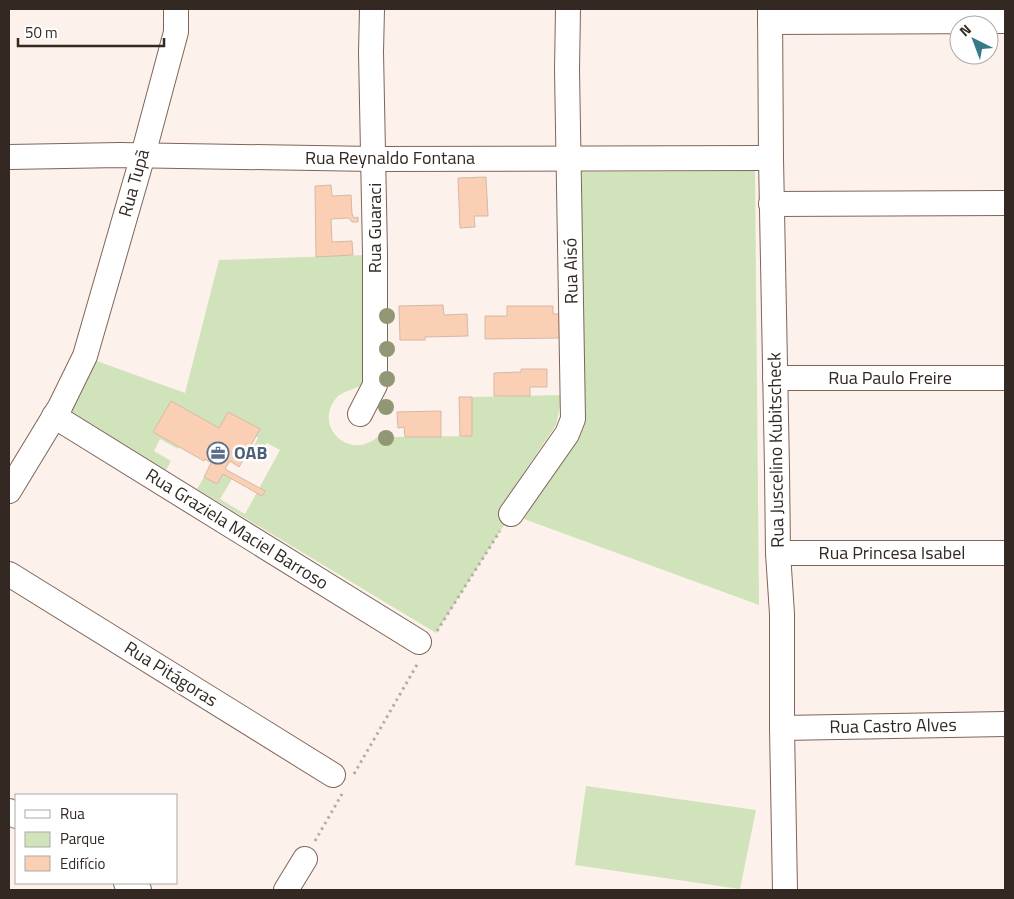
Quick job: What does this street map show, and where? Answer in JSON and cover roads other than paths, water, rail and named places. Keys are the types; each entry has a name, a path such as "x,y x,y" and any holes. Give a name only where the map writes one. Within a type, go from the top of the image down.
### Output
{"street":[{"name":"Rua Tupã","path":"9,491 54,416 85,356 176,32 176,9"},
{"name":"Rua Guaraci","path":"360,414 375,385 372,9"},
{"name":"Rua Aisó","path":"511,514 567,434 574,419 568,9"},
{"path":"770,15 1005,21"},
{"name":"Rua Juscelino Kubitscheck","path":"770,15 778,553 782,614 785,890"},
{"name":"Rua Reynaldo Fontana","path":"9,156 771,158"},
{"path":"772,204 1005,202"},
{"name":"Rua Paulo Freire","path":"775,378 1005,378"},
{"name":"Rua Graziela Maciel Barroso","path":"54,416 423,644"},
{"name":"Rua Princesa Isabel","path":"778,553 1005,553"},
{"name":"Rua Pitágoras","path":"9,574 340,779"},
{"name":"Rua Castro Alves","path":"782,728 1005,724"},
{"path":"286,890 305,858"}],"place":[{"name":"OAB","path":"218,453"}]}
